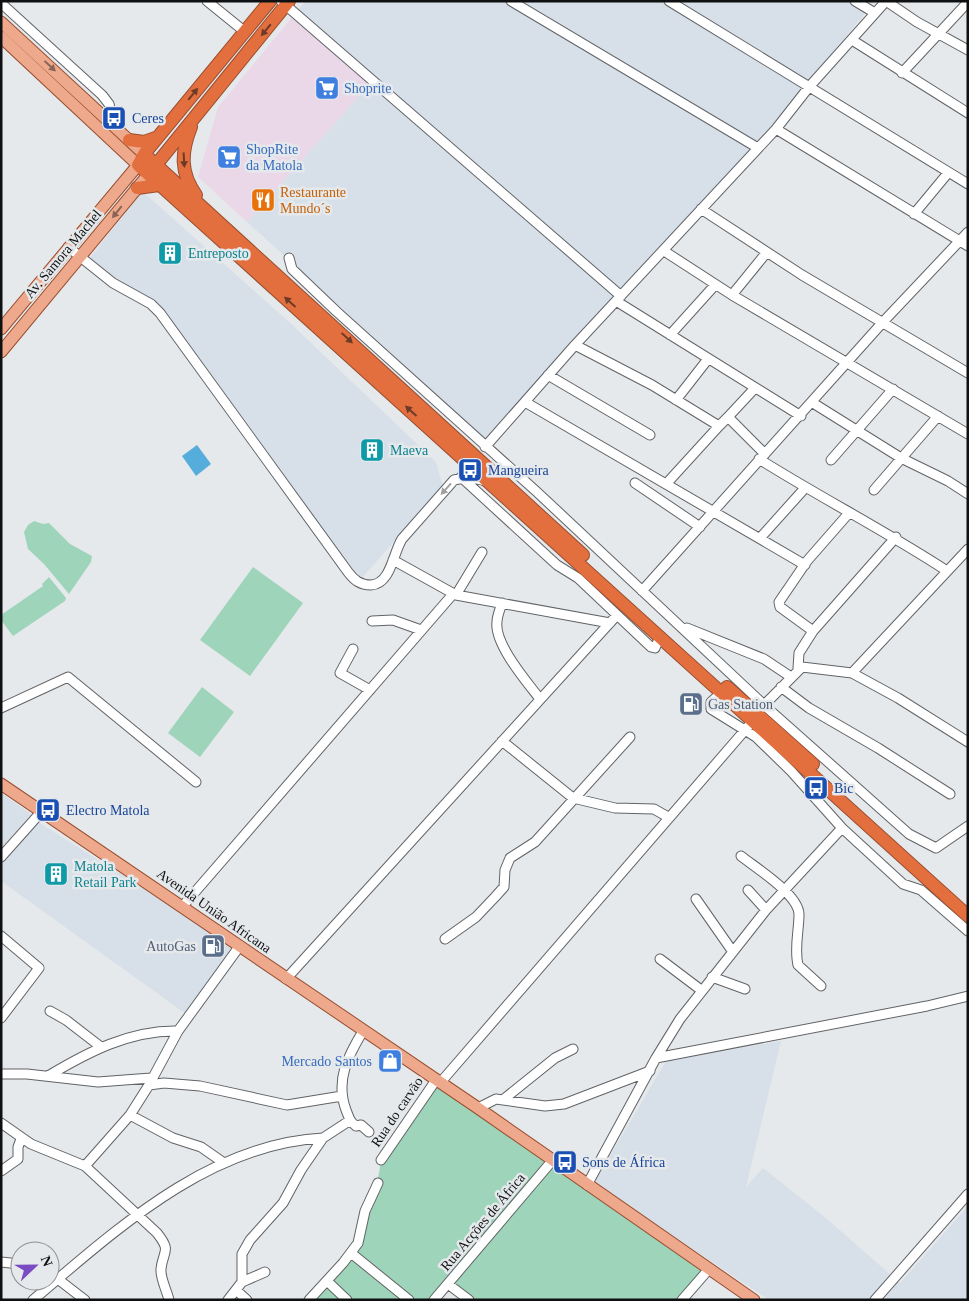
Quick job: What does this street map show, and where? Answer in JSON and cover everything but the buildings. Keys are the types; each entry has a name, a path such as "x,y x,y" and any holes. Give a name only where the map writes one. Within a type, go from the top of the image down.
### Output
{"highway":[{"path":"270,1 144,154 138,165 660,637 722,692 754,717 820,782 968,916"},
{"path":"148,175 285,3"},
{"path":"197,114 184,145 185,173 195,194 221,223"},
{"path":"124,143 144,142 158,137"},
{"path":"144,154 221,223 754,717 965,902"},
{"path":"137,188 159,185"}],"main road":[{"path":"1,22 114,126 138,165"},
{"path":"1,37 124,143 144,154"},
{"path":"124,143 127,164 125,179"},
{"name":"Av. Samora Machel","path":"1,329 138,165"},
{"name":"Av. Samora Machel","path":"1,352 148,175"},
{"name":"Avenida União Africana","path":"1,784 478,1108 754,1300"}],"street":[{"path":"207,1 244,31"},
{"path":"512,1 758,148"},
{"path":"669,1 968,184"},
{"path":"855,1 875,13"},
{"path":"484,446 548,374 776,129 809,87 886,1 968,50"},
{"path":"902,73 968,2"},
{"path":"1,3 102,95 109,104 114,126"},
{"path":"285,3 619,298 670,335 801,416"},
{"path":"29,47 32,32"},
{"path":"852,40 968,113"},
{"path":"776,129 964,244"},
{"path":"914,214 948,173"},
{"path":"701,209 767,252 968,373"},
{"path":"642,591 813,403 883,322 964,244 968,232"},
{"path":"68,247 113,283 151,304 160,313 353,579 367,585 375,585 388,573 402,539 450,484 461,477 490,482"},
{"path":"664,251 732,295 968,434"},
{"path":"732,295 767,252"},
{"path":"289,258 292,269 676,621 754,717 776,756 842,828 903,884 921,890 968,931"},
{"path":"670,335 715,284"},
{"path":"575,345 676,400 719,426"},
{"path":"676,400 708,359"},
{"path":"548,374 650,435"},
{"path":"667,484 755,388"},
{"path":"831,460 893,389"},
{"path":"525,402 617,458 624,459 761,537 805,565"},
{"path":"813,403 901,458 948,481 968,494"},
{"path":"874,490 938,416"},
{"path":"728,417 762,457 805,488 896,537 946,571"},
{"path":"461,477 557,565 578,578 651,647 655,648 660,637"},
{"path":"635,483 700,527"},
{"path":"761,537 805,488"},
{"path":"813,631 779,605 781,597 849,513"},
{"path":"896,537 813,631 799,653 798,668 806,667 852,673 966,737"},
{"path":"852,673 968,549"},
{"path":"182,907 454,594 482,552"},
{"path":"393,560 454,594 610,623"},
{"path":"502,604 497,622 500,638 515,667 540,700"},
{"path":"286,979 449,803 502,741 618,615"},
{"path":"372,621 393,620 421,630"},
{"path":"676,621 697,633 764,659 791,677"},
{"path":"353,649 340,673 370,690"},
{"name":"Rua do carvão","path":"381,1160 438,1082 798,668"},
{"path":"1,708 68,677 196,782"},
{"path":"781,687 809,708 878,748 950,794"},
{"path":"722,692 711,702 711,709 754,717 916,839 936,848 968,826"},
{"path":"445,939 476,917 495,897 504,887 504,870 510,858 535,842 630,737"},
{"path":"502,741 574,798 614,808 654,809 668,817"},
{"path":"1,857 42,811"},
{"path":"587,1185 656,1058 701,990 734,952 766,910 842,828"},
{"path":"741,856 785,890 796,904 799,913 798,965 821,986"},
{"path":"748,890 766,910"},
{"path":"696,899 734,952"},
{"path":"1,936 39,968 1,1018"},
{"path":"85,1166 130,1115 178,1031 239,947"},
{"path":"660,959 701,990"},
{"path":"712,977 745,989"},
{"path":"656,1058 927,1006 968,996"},
{"path":"50,1011 66,1020 101,1047"},
{"path":"48,1076 101,1047 127,1037 165,1030 178,1031"},
{"path":"363,1031 344,1066 342,1096 349,1121 356,1126 361,1125 369,1132"},
{"path":"504,1099 555,1058 573,1050"},
{"path":"478,1108 496,1099 556,1106 650,1071"},
{"path":"1,1074 48,1076 98,1082 150,1081 200,1086 287,1105 342,1096"},
{"path":"130,1115 173,1138 201,1147 224,1163"},
{"path":"242,1282 242,1254 244,1249 283,1203 301,1170 323,1138 349,1121"},
{"path":"1,1123 21,1139 85,1166 164,1242 167,1253 161,1269 169,1300"},
{"path":"60,1277 135,1214 224,1163 293,1141 323,1138"},
{"path":"1,1171 18,1159 18,1147 21,1139"},
{"name":"Rua Acções de África","path":"434,1300 552,1161"},
{"path":"309,1300 358,1243 368,1202 378,1182"},
{"path":"875,1300 968,1194"},
{"path":"351,1253 409,1300"},
{"path":"682,1300 709,1269"},
{"path":"227,1300 242,1282 265,1272"},
{"path":"60,1279 85,1300"},
{"path":"327,1281 347,1300"},
{"path":"448,1284 469,1300"},
{"path":"236,1290 247,1300"},
{"path":"33,1300 44,1291"}],"shaded area":[{"path":"306,1 877,1 874,4 868,4 871,6 781,117 486,439 247,222 375,78 298,10"},
{"path":"298,10 375,78 247,222 198,177 218,107"},
{"path":"142,191 287,320 436,462 443,487 359,581 157,304 120,285 90,258"},
{"path":"1,793 31,814 1,848"},
{"path":"35,820 235,946 186,1014 1,881 1,862"},
{"path":"781,1041 746,1187 763,1168 827,1219 900,1283 968,1206 968,1300 769,1300 594,1183 666,1061"}],"green space":[{"path":"34,521 43,524 49,523 70,544 92,556 91,562 69,594 44,564 28,549 24,532 28,525"},
{"path":"253,567 303,603 250,676 200,640"},
{"path":"49,577 66,598 65,601 13,636 1,620 1,615 43,586 42,584"},
{"path":"202,687 234,712 200,757 168,733"},
{"path":"434,1085 703,1271 680,1300 471,1300 451,1283 437,1300 307,1300 354,1246 377,1183 381,1162"}],"water":[{"path":"197,445 211,464 196,476 182,456"}],"place":[{"name":"Shoprite","path":"327,88"},
{"name":"Ceres","path":"114,118"},
{"name":"ShopRite da Matola","path":"229,157"},
{"name":"Restaurante Mundo´s","path":"263,200"},
{"name":"Entreposto","path":"170,253"},
{"name":"Maeva","path":"372,450"},
{"name":"Mangueira","path":"470,470"},
{"name":"Gas Station","path":"691,704"},
{"name":"Bic","path":"816,788"},
{"name":"Electro Matola","path":"48,810"},
{"name":"Matola Retail Park","path":"56,874"},
{"name":"AutoGas","path":"213,946"},
{"name":"Mercado Santos","path":"390,1061"},
{"name":"Sons de África","path":"565,1162"}]}
